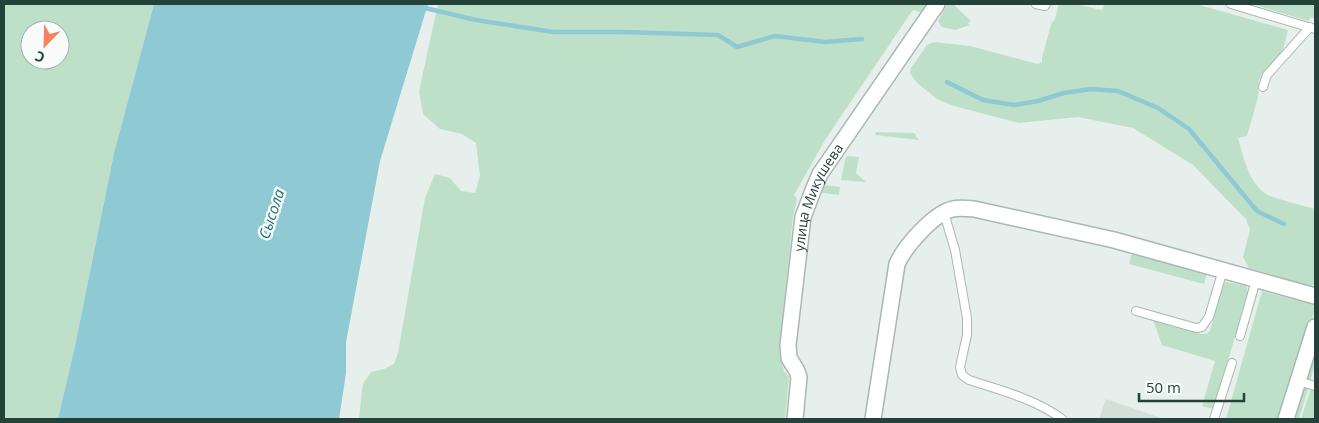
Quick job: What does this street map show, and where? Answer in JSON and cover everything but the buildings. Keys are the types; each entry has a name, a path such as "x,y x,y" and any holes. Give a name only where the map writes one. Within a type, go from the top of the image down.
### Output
{"street":[{"name":"улица Микушева","path":"795,419 799,377 789,358 788,346 803,217 820,174 937,4"},
{"path":"873,419 897,264 903,250 915,237 929,224 953,209 974,208 1114,240 1315,296"},
{"path":"1286,419 1315,327"}],"lane":[{"path":"1036,4 1046,6 1046,4"},
{"path":"1231,4 1313,28 1266,75 1263,87"},
{"path":"944,213 955,250 967,318 967,334 960,367 962,375 969,380 1026,399 1053,412 1062,419"},
{"path":"1136,311 1202,328 1210,317 1222,270"},
{"path":"1240,336 1256,280"},
{"path":"1214,419 1232,363"},
{"path":"1298,381 1315,386"}],"shaded area":[{"path":"1106,399 1164,419 1099,419"}],"green space":[{"path":"4,4 154,4 114,153 75,346 58,419 4,419"},
{"path":"438,4 930,4 922,13 915,10 912,11 825,140 794,195 797,199 793,217 779,351 784,371 789,377 785,419 359,419 364,382 371,372 394,364 398,353 425,198 435,174 450,178 461,191 475,193 480,176 476,143 462,134 440,129 423,114 419,91"},
{"path":"953,4 971,21 968,23 969,25 956,30 942,27 938,21 947,5"},
{"path":"1059,4 1076,4 1101,10 1104,4 1196,4 1288,30 1281,57 1265,71 1259,80 1258,97 1247,136 1238,138 1251,176 1260,189 1276,198 1315,209 1315,284 1311,286 1249,268 1243,257 1250,230 1246,219 1193,165 1133,128 1078,117 1019,123 954,106 937,99 917,83 910,73 911,68 927,45 934,42 970,46 1038,64 1042,62 1051,24 1055,19"},
{"path":"1252,4 1315,4 1315,19 1311,17 1308,21"},
{"path":"876,132 914,133 919,140 875,135"},
{"path":"846,156 859,157 856,173 866,182 841,180"},
{"path":"823,185 840,187 839,195 816,192"},
{"path":"1132,252 1207,273 1204,284 1129,264"},
{"path":"1226,282 1246,286 1248,292 1214,409 1202,406 1215,361 1162,345 1153,320 1206,334 1210,331 1223,284"},
{"path":"1262,291 1314,305 1314,312 1280,419 1226,419"},
{"path":"1315,336 1315,365 1310,382 1303,379"},
{"path":"1300,385 1309,386 1299,419 1289,419"},
{"path":"1315,387 1315,419 1301,419 1311,388"}],"water":[{"name":"Сысола","path":"154,4 428,4 380,161 346,342 346,373 339,419 58,419 75,346 114,153"}],"waterway":[{"path":"421,7 476,20 554,32 718,35 737,47 775,36 825,42 862,39"},
{"path":"947,82 983,100 1014,105 1038,101 1064,93 1091,89 1118,91 1158,108 1189,129 1257,211 1284,224"}]}
